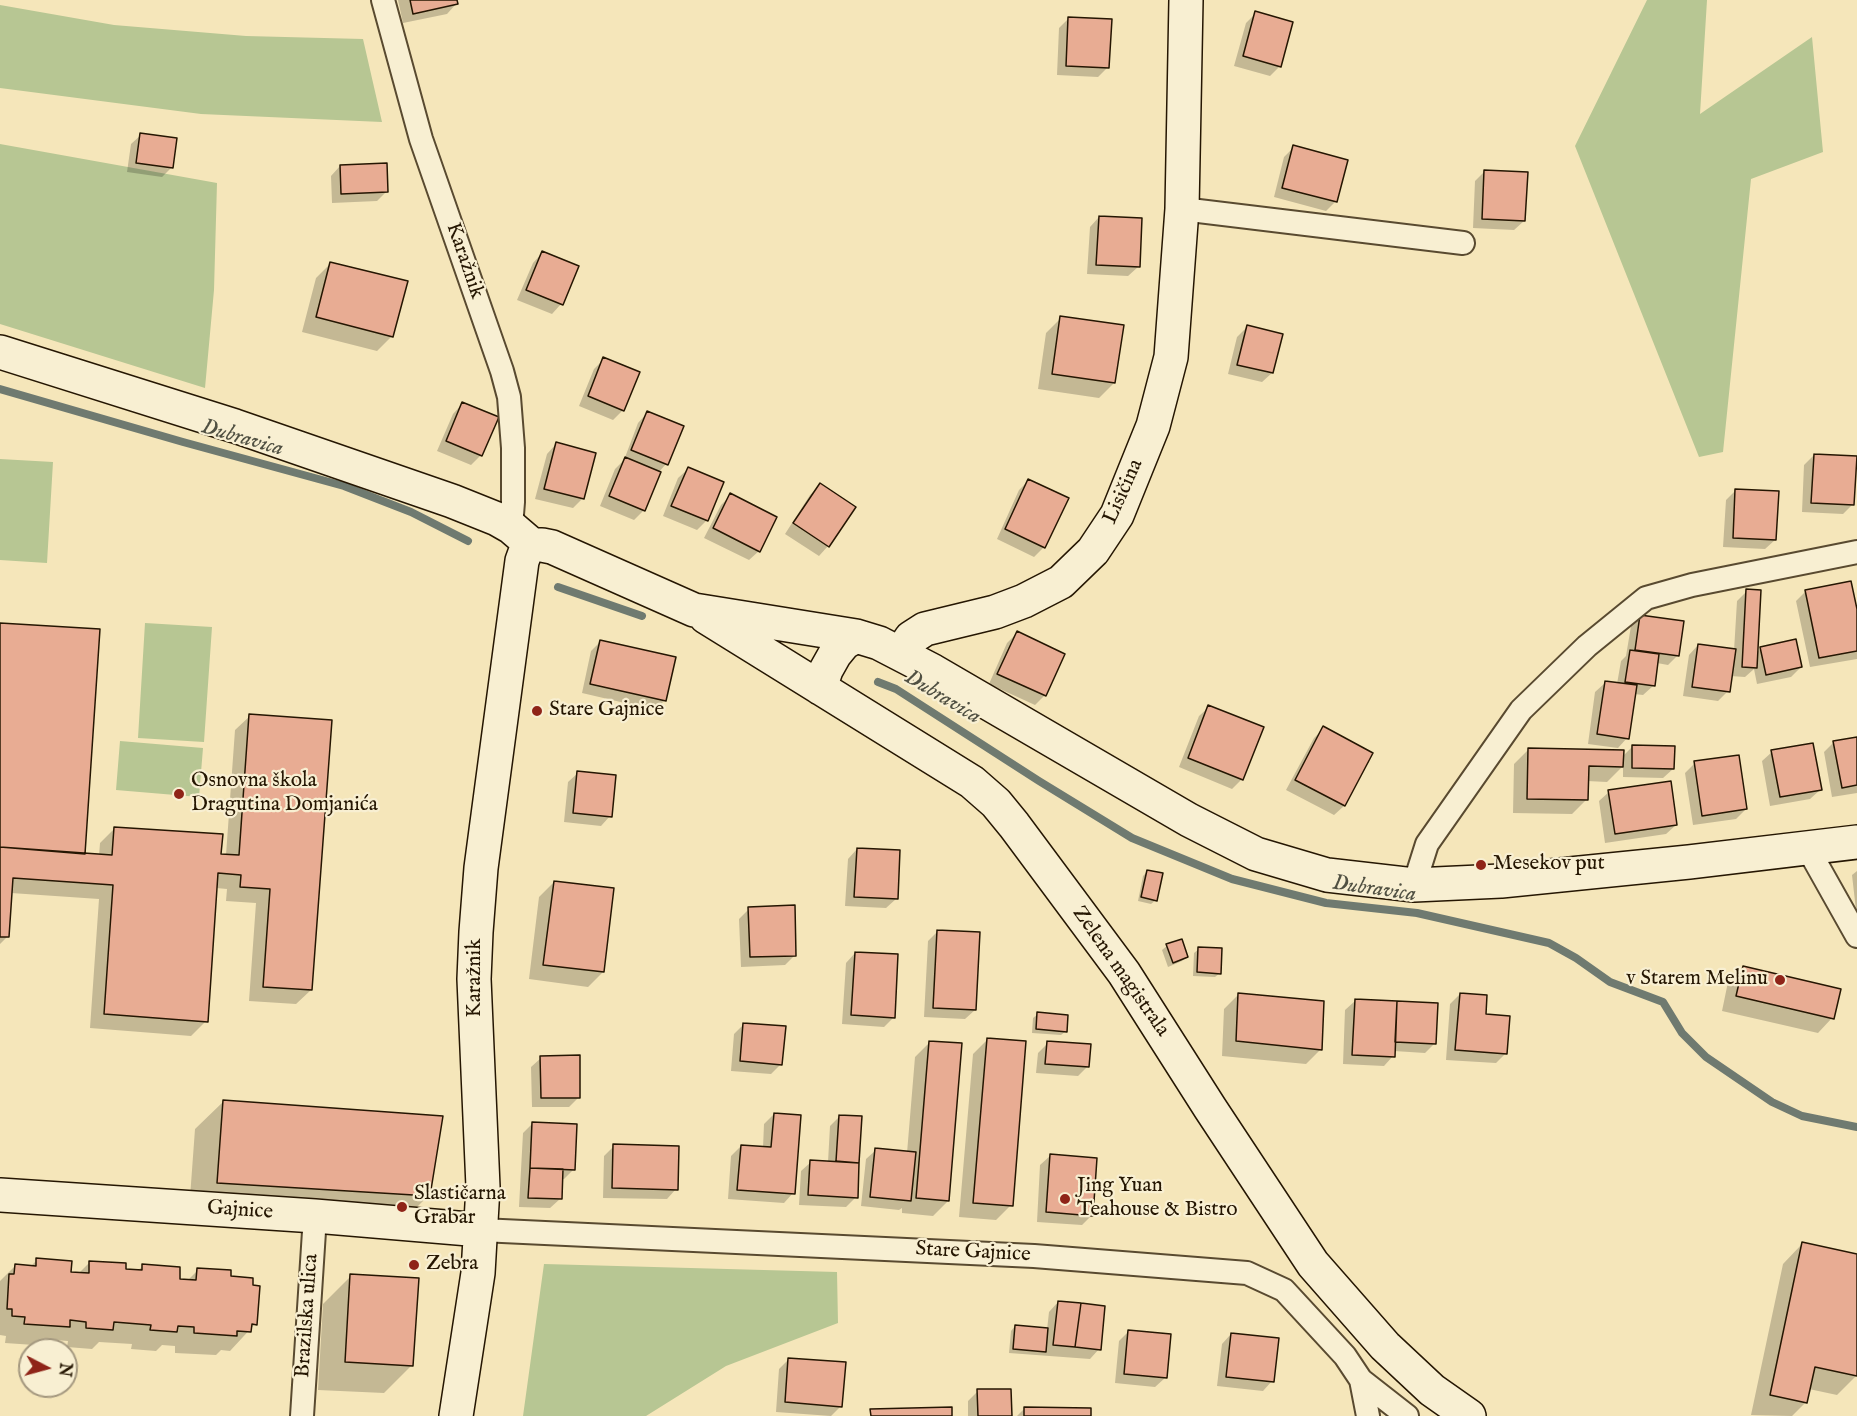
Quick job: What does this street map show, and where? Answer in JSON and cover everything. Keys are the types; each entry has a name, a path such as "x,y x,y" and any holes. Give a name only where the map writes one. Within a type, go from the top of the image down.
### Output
{"street":[{"name":"Karažnik","path":"383,0 421,139 509,397 513,448 513,502 526,550 521,570 481,868 475,986 483,1187 474,1306 456,1416"},
{"name":"Lisičina","path":"901,653 911,638 925,629 995,612 1024,601 1061,582 1093,551 1117,515 1153,426 1171,357 1182,209 1186,0"},
{"path":"1182,209 1463,243"},
{"path":"0,352 235,426 452,501 497,519 522,536 694,610 856,636 879,643 901,653 1189,820 1256,854 1327,874 1414,885 1501,881 1857,842"},
{"path":"1414,885 1427,844 1521,710 1587,646 1646,598 1692,585 1857,552"},
{"name":"Zelena magistrala","path":"694,610 972,782 996,803 1124,973 1313,1264 1385,1346 1432,1390 1469,1416"},
{"path":"820,688 835,654 844,643 856,636"},
{"path":"1807,847 1857,936"},
{"name":"Gajnice","path":"0,1195 315,1216 481,1230"},
{"name":"Brazilska ulica","path":"302,1416 315,1216"},
{"name":"Stare Gajnice","path":"481,1230 1034,1256 1247,1273 1284,1290 1346,1356 1361,1380 1407,1416"},
{"path":"1361,1380 1368,1416"}],"green space":[{"path":"1647,0 1707,0 1700,114 1812,37 1823,152 1751,179 1723,452 1699,457 1575,146"},
{"path":"0,5 114,25 246,36 363,39 382,122 201,114 0,88"},
{"path":"0,144 217,183 214,290 205,388 0,324"},
{"path":"0,459 53,462 47,563 0,560"},
{"path":"145,623 212,627 204,742 138,738"},
{"path":"120,741 203,748 199,797 116,790"},
{"path":"544,1264 837,1272 838,1323 726,1366 646,1416 523,1416"}],"building":[{"path":"410,0 457,0 458,4 413,14"},
{"path":"1255,11 1293,22 1281,67 1243,56"},
{"path":"1068,17 1112,19 1109,68 1066,66"},
{"path":"140,133 177,138 173,168 136,163"},
{"path":"1293,145 1348,160 1337,202 1282,188"},
{"path":"387,163 388,192 341,194 340,165"},
{"path":"1484,170 1528,172 1525,221 1482,219"},
{"path":"1099,216 1142,218 1140,267 1096,265"},
{"path":"542,251 579,266 563,305 526,290"},
{"path":"330,262 408,281 393,337 316,317"},
{"path":"1060,316 1124,325 1115,383 1052,374"},
{"path":"1247,325 1283,334 1273,373 1237,365"},
{"path":"603,357 640,372 624,411 588,396"},
{"path":"462,402 499,417 482,456 446,441"},
{"path":"647,411 684,426 668,465 631,450"},
{"path":"556,442 596,453 584,499 544,489"},
{"path":"1814,454 1857,456 1854,505 1811,503"},
{"path":"625,457 661,472 645,511 609,496"},
{"path":"688,467 724,482 708,521 671,506"},
{"path":"1028,479 1069,498 1045,548 1005,529"},
{"path":"820,483 856,507 829,547 793,523"},
{"path":"1735,489 1779,491 1776,540 1733,538"},
{"path":"730,493 777,517 760,552 713,528"},
{"path":"1851,581 1857,609 1857,651 1819,658 1805,590"},
{"path":"1746,589 1761,590 1757,668 1742,667"},
{"path":"1640,615 1684,621 1679,656 1635,650"},
{"path":"0,623 100,629 85,854 0,847"},
{"path":"1017,631 1065,654 1046,696 997,674"},
{"path":"1796,639 1802,667 1766,675 1760,647"},
{"path":"600,640 676,657 666,701 590,684"},
{"path":"1698,644 1736,649 1730,692 1692,687"},
{"path":"1630,650 1659,654 1655,686 1625,682"},
{"path":"1605,681 1637,685 1629,739 1597,734"},
{"path":"1208,705 1264,727 1243,780 1188,758"},
{"path":"249,714 332,720 312,990 263,987 270,889 240,887 241,875 218,873 208,1022 104,1014 113,885 13,878 9,937 0,937 0,847 112,855 114,827 223,834 221,854 239,855"},
{"path":"1323,726 1373,753 1345,806 1295,780"},
{"path":"1857,737 1857,785 1842,788 1833,741"},
{"path":"1813,743 1822,790 1780,797 1771,750"},
{"path":"1632,745 1675,746 1674,769 1632,768"},
{"path":"1528,748 1624,750 1623,767 1589,766 1588,800 1527,799"},
{"path":"1739,755 1747,809 1702,816 1694,761"},
{"path":"577,771 616,775 612,817 573,813"},
{"path":"1671,781 1677,825 1615,834 1608,790"},
{"path":"857,848 900,850 898,899 854,897"},
{"path":"1147,870 1163,873 1157,901 1141,897"},
{"path":"554,881 614,888 604,972 543,965"},
{"path":"795,905 796,956 750,957 748,907"},
{"path":"937,930 980,932 976,1010 933,1008"},
{"path":"1182,939 1188,957 1173,963 1166,944"},
{"path":"1198,947 1222,948 1221,974 1197,972"},
{"path":"855,952 898,954 895,1018 851,1015"},
{"path":"1743,966 1841,989 1834,1019 1736,996"},
{"path":"1238,993 1324,1001 1322,1050 1236,1041"},
{"path":"1460,993 1487,995 1486,1014 1510,1016 1507,1054 1455,1050"},
{"path":"1355,999 1397,1001 1395,1057 1352,1055"},
{"path":"1397,1001 1438,1003 1436,1044 1395,1042"},
{"path":"1037,1012 1068,1015 1067,1032 1036,1029"},
{"path":"743,1023 786,1026 782,1065 740,1061"},
{"path":"987,1038 1026,1041 1013,1206 973,1203"},
{"path":"929,1041 962,1043 949,1201 916,1198"},
{"path":"1047,1041 1091,1044 1089,1067 1045,1064"},
{"path":"580,1055 580,1098 541,1098 540,1056"},
{"path":"223,1100 443,1116 430,1196 217,1183"},
{"path":"774,1113 801,1115 795,1194 737,1190 741,1145 771,1147"},
{"path":"839,1115 862,1116 859,1163 836,1161"},
{"path":"532,1122 577,1124 575,1170 530,1168"},
{"path":"613,1144 679,1146 678,1190 612,1188"},
{"path":"875,1148 916,1152 911,1201 870,1197"},
{"path":"1050,1154 1097,1158 1093,1216 1046,1212"},
{"path":"810,1160 859,1163 858,1198 808,1195"},
{"path":"530,1168 563,1169 562,1199 528,1198"},
{"path":"1802,1242 1857,1254 1857,1376 1815,1367 1807,1403 1770,1395"},
{"path":"36,1258 72,1261 71,1272 89,1273 89,1261 126,1263 126,1269 142,1270 142,1264 180,1267 180,1279 196,1280 197,1268 231,1270 231,1276 253,1278 253,1285 260,1286 257,1325 252,1324 251,1332 237,1331 237,1336 194,1333 194,1327 178,1326 177,1332 150,1330 151,1325 114,1322 113,1330 86,1328 86,1322 70,1320 70,1327 24,1324 25,1317 12,1316 12,1309 7,1309 9,1274 14,1274 15,1264 36,1266"},
{"path":"350,1274 419,1278 413,1366 345,1362"},
{"path":"1058,1301 1081,1303 1075,1347 1053,1345"},
{"path":"1081,1303 1105,1306 1101,1350 1075,1347"},
{"path":"1015,1325 1048,1328 1046,1352 1013,1349"},
{"path":"1128,1330 1171,1334 1167,1378 1124,1374"},
{"path":"1231,1333 1279,1338 1274,1382 1226,1377"},
{"path":"788,1358 846,1362 842,1407 785,1402"},
{"path":"977,1389 1011,1389 1012,1416 978,1416"},
{"path":"952,1407 952,1416 871,1416 870,1409"},
{"path":"1024,1407 1091,1408 1091,1416 1024,1416"}],"waterway":[{"name":"Dubravica","path":"0,389 344,486 411,512 468,541"},
{"name":"Dubravica","path":"558,587 642,616"},
{"name":"Dubravica","path":"878,682 896,689 1132,838 1232,879 1326,903 1417,913 1549,943 1576,958 1610,982 1663,1002 1682,1033 1706,1057 1772,1102 1802,1116 1857,1127"}],"place":[{"name":"Stare Gajnice","path":"537,711"},
{"name":"Osnovna škola Dragutina Domjanića","path":"179,794"},
{"name":"Mesekov put","path":"1481,865"},
{"name":"v Starem Melinu","path":"1780,980"},
{"name":"Jing Yuan Teahouse & Bistro","path":"1065,1199"},
{"name":"Slastičarna Grabar","path":"402,1207"},
{"name":"Zebra","path":"414,1265"}]}
